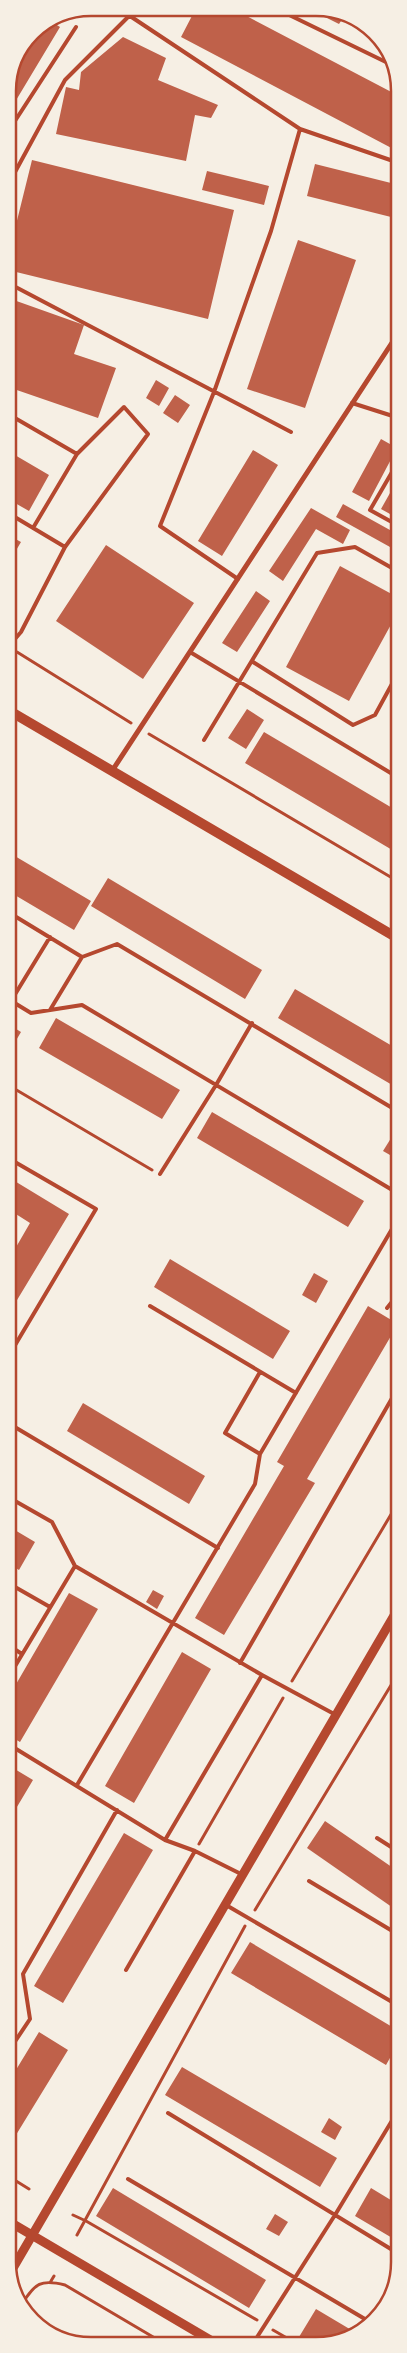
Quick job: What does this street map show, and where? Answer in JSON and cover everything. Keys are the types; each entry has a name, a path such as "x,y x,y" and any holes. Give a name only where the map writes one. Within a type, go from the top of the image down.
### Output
{"main road":[{"path":"16,715 391,934"}],"street":[{"path":"112,771 391,344"},
{"path":"16,2263 391,1621"},
{"path":"16,2226 205,2337"}],"lane":[{"path":"16,170 65,80 129,16"},
{"path":"134,16 300,129 391,160"},
{"path":"291,16 384,61"},
{"path":"16,121 76,27"},
{"path":"238,579 160,526 214,392 271,230 300,129"},
{"path":"16,287 291,432"},
{"path":"352,403 391,415"},
{"path":"16,638 21,632 65,547 148,434 124,407 77,454 33,528"},
{"path":"16,419 77,454"},
{"path":"391,474 370,510 391,522"},
{"path":"16,518 65,547"},
{"path":"204,740 318,553 355,547 391,567"},
{"path":"190,652 391,773"},
{"path":"253,662 353,725 375,715 391,686"},
{"path":"16,917 82,957"},
{"path":"16,989 50,938"},
{"path":"50,1010 82,957 117,944 391,1107"},
{"path":"16,1004 31,1013 82,1006 391,1189"},
{"path":"160,1174 216,1085 252,1023"},
{"path":"16,1163 96,1210 16,1345"},
{"path":"77,1785 255,1484 260,1454 391,1231"},
{"path":"387,1308 391,1303"},
{"path":"150,1306 296,1393"},
{"path":"260,1372 225,1433 260,1454"},
{"path":"240,1663 391,1400"},
{"path":"16,1428 218,1548"},
{"path":"16,1502 52,1522 75,1566 240,1663 336,1715"},
{"path":"16,1664 75,1566"},
{"path":"16,1588 50,1607"},
{"path":"16,1650 22,1654"},
{"path":"165,1840 262,1675"},
{"path":"16,1749 165,1840 195,1851 243,1875"},
{"path":"16,2040 30,2019 22,1974 117,1810"},
{"path":"377,1838 391,1847"},
{"path":"126,1970 195,1851"},
{"path":"309,1880 391,1930"},
{"path":"225,1905 391,2001"},
{"path":"168,2113 391,2249"},
{"path":"256,2337 391,2124"},
{"path":"128,2179 364,2319"}],"path":[{"path":"16,652 391,877"},
{"path":"16,1090 160,1174"},
{"path":"195,1851 391,1515"},
{"path":"77,2236 249,1919 391,1685"},
{"path":"16,2181 29,2189"},
{"path":"73,2216 86,2221 285,2337"},
{"path":"51,2281 54,2276"},
{"path":"26,2299 35,2285 51,2281 65,2285 153,2337"}],"building":[{"path":"192,16 247,16 391,92 391,148 181,37"},
{"path":"326,17 341,21 339,24"},
{"path":"57,25 60,27 16,100 16,86 24,58 42,35"},
{"path":"123,37 166,58 158,80 218,105 211,118 195,115 186,161 56,134 66,87 79,90 81,72"},
{"path":"32,160 234,210 208,319 16,272 16,225"},
{"path":"315,164 391,183 391,217 307,196"},
{"path":"207,171 269,186 264,205 202,190"},
{"path":"298,240 356,260 305,408 247,389"},
{"path":"16,301 84,325 74,354 116,368 98,418 16,390"},
{"path":"156,380 169,388 159,406 146,398"},
{"path":"175,395 190,405 178,423 163,413"},
{"path":"381,439 391,445 391,459 369,501 352,492"},
{"path":"253,450 278,465 222,556 198,541"},
{"path":"16,456 49,475 29,511 16,504"},
{"path":"391,491 391,515 381,509"},
{"path":"343,504 391,531 391,548 336,517"},
{"path":"311,508 350,530 343,544 316,529 283,581 269,571"},
{"path":"16,539 21,542 16,550"},
{"path":"106,545 194,603 143,679 56,621"},
{"path":"340,566 391,594 391,625 349,701 286,667"},
{"path":"256,591 270,601 237,652 222,643"},
{"path":"247,709 264,720 246,749 228,738"},
{"path":"264,732 391,807 391,849 245,763"},
{"path":"16,857 91,901 74,930 16,896"},
{"path":"108,878 262,970 245,999 91,906"},
{"path":"295,989 391,1045 391,1084 278,1018"},
{"path":"56,1018 180,1090 162,1119 39,1048"},
{"path":"16,1029 21,1032 16,1040"},
{"path":"212,1112 364,1201 348,1227 197,1138"},
{"path":"391,1138 391,1156 383,1151"},
{"path":"16,1182 69,1214 16,1302 16,1247 30,1223 16,1214"},
{"path":"170,1259 290,1331 273,1359 154,1287"},
{"path":"314,1273 328,1281 316,1303 302,1295"},
{"path":"368,1306 391,1320 391,1336 307,1479 315,1483 224,1635 195,1618 284,1466 277,1462"},
{"path":"83,1403 205,1476 189,1504 67,1431"},
{"path":"16,1531 35,1542 19,1570 16,1568"},
{"path":"153,1590 164,1596 157,1609 146,1602"},
{"path":"69,1593 98,1609 20,1742 16,1740 16,1684"},
{"path":"182,1652 211,1669 134,1803 105,1786"},
{"path":"16,1770 33,1780 16,1809"},
{"path":"325,1821 391,1866 391,1906 307,1848"},
{"path":"124,1833 153,1850 63,2003 34,1986"},
{"path":"250,1942 391,2026 391,2056 386,2065 231,1973"},
{"path":"39,2032 68,2050 16,2135 16,2070"},
{"path":"182,2067 337,2158 320,2187 165,2095"},
{"path":"329,2118 342,2127 335,2140 321,2132"},
{"path":"113,2188 266,2280 249,2308 96,2216"},
{"path":"371,2188 391,2200 391,2237 355,2216"},
{"path":"275,2214 288,2222 279,2236 266,2229"},
{"path":"316,2309 349,2329 326,2336 299,2337"}]}
